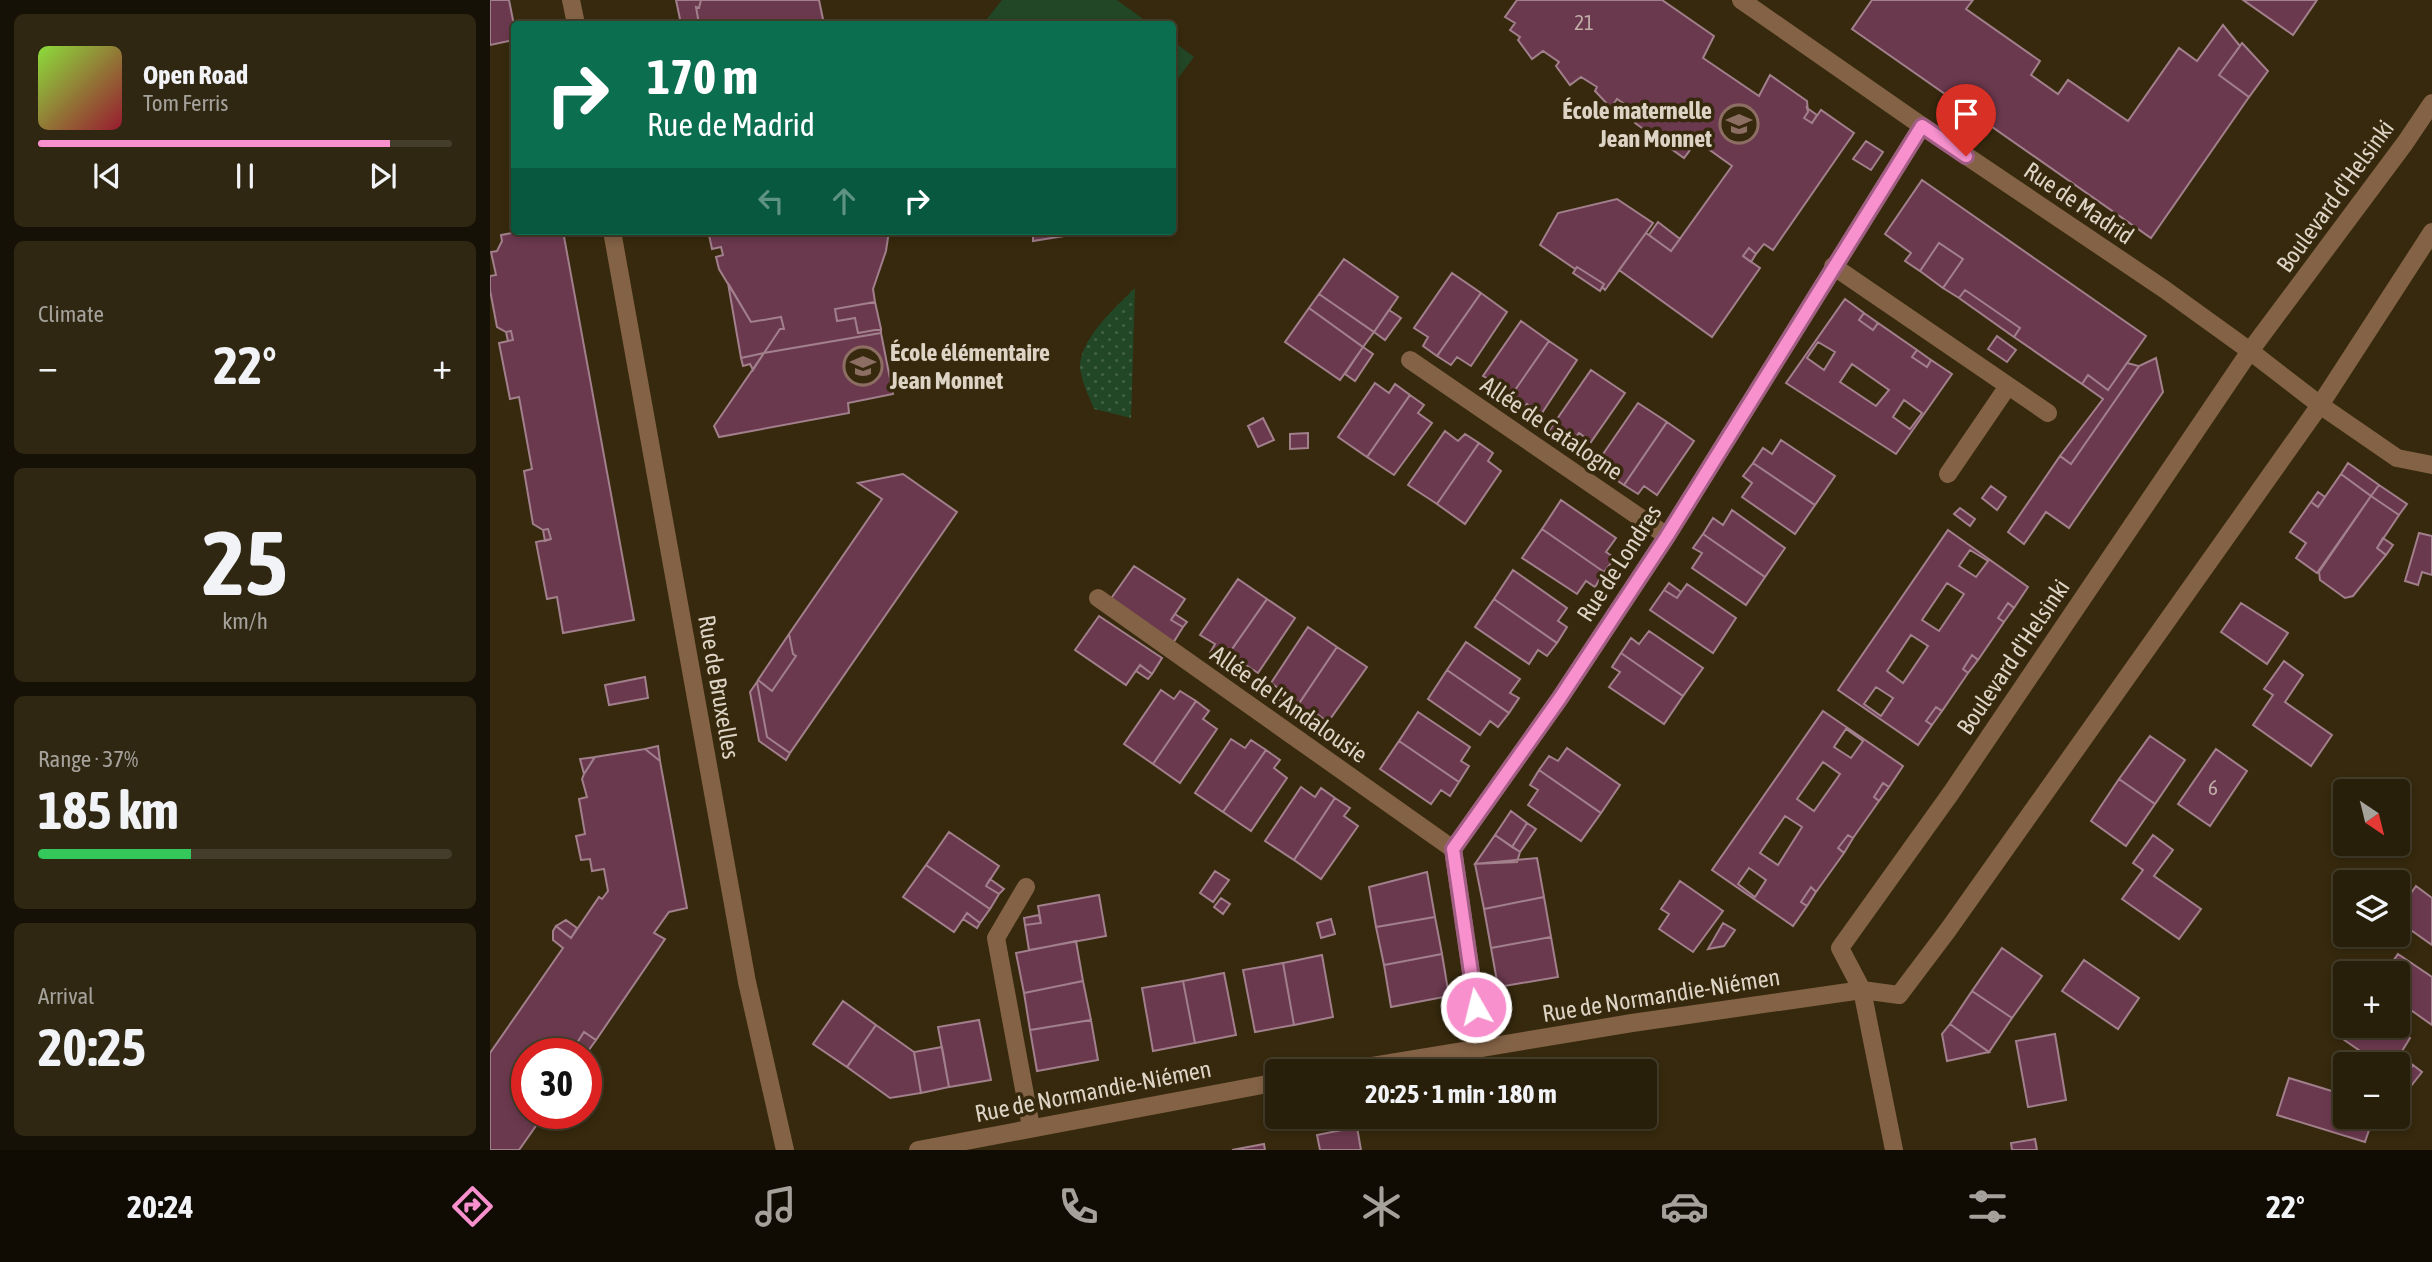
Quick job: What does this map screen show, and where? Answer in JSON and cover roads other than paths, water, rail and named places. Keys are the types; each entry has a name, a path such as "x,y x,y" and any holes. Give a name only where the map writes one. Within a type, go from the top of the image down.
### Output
{"street":[{"path":"571,0 575,21"},
{"name":"Rue de Madrid","path":"1741,0 2164,289 2250,351"},
{"name":"Boulevard d'Helsinki","path":"1894,1150 1862,990 1840,948 1951,793 2250,351 2432,103"},
{"name":"Rue de Londres","path":"1453,849 1560,698 1667,536 1922,126"},
{"path":"1862,990 1899,995 1956,919 2320,405 2432,232"},
{"name":"Rue de Bruxelles","path":"613,235 747,982 785,1150"},
{"path":"1833,266 2048,413"},
{"path":"2250,351 2320,405 2397,458 2432,466"},
{"name":"Allée de Catalogne","path":"1410,360 1667,536"},
{"path":"1948,474 2008,386"},
{"name":"Allée de l'Andalousie","path":"1098,598 1453,849"},
{"path":"1453,849 1482,1048"},
{"path":"1026,887 996,939 1031,1128"},
{"name":"Rue de Normandie-Niémen","path":"1415,1059 1862,990"},
{"name":"Rue de Normandie-Niémen","path":"918,1150 1265,1084"}],"place":[{"name":"École maternelle Jean Monnet","path":"1739,124"},
{"name":"École élémentaire Jean Monnet","path":"863,366"}]}
